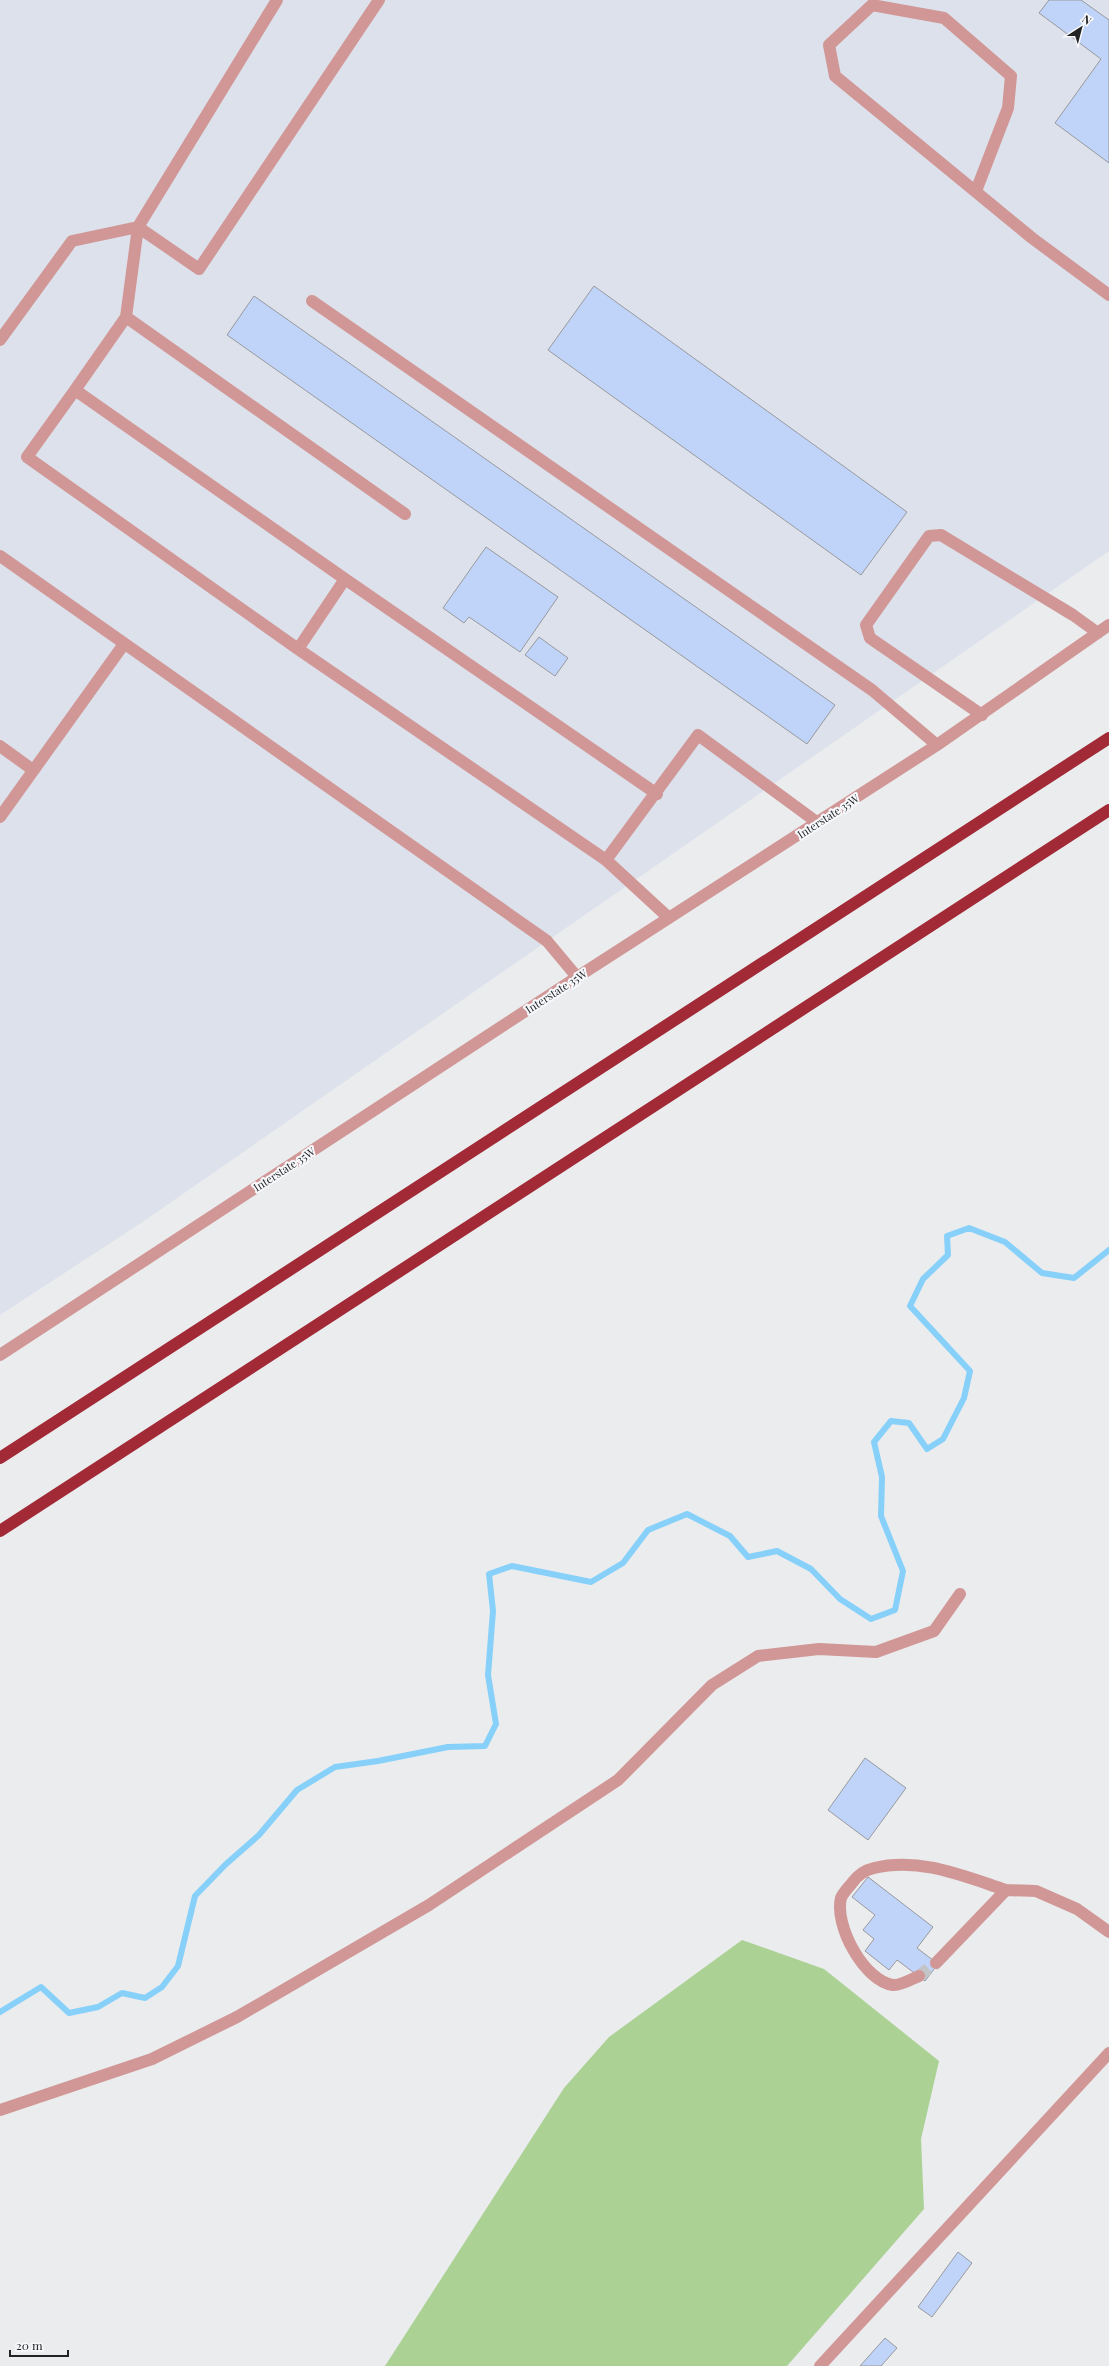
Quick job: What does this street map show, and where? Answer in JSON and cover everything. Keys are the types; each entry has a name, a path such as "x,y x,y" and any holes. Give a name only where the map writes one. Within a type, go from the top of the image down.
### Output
{"highway":[{"path":"0,1458 1109,738"},
{"path":"0,1531 1109,810"}],"street":[{"path":"278,0 138,227 126,317 27,457 298,648 606,860 669,918"},
{"path":"0,340 72,241 138,227 199,269 379,0"},
{"path":"976,191 1008,108 1011,76 944,18 872,5 829,45 835,76 1032,238 1109,295"},
{"path":"312,301 872,690 937,745"},
{"path":"126,317 405,514"},
{"path":"75,390 345,579 657,794"},
{"path":"982,714 870,638 866,625 929,536 940,535 1073,615 1098,634"},
{"path":"0,556 547,941 577,977"},
{"path":"298,648 345,579"},
{"name":"Interstate 35W","path":"0,1355 577,977 937,745 1109,625"},
{"path":"0,817 124,644"},
{"path":"606,860 657,794 698,735 818,823"},
{"path":"0,746 33,770"},
{"path":"0,2110 152,2059 238,2017 429,1905 618,1780 712,1685 758,1656 818,1649 876,1652 934,1631 960,1594"},
{"path":"919,1976 895,1985 884,1982 868,1970 855,1952 846,1931 840,1909 842,1896 858,1876 873,1868 907,1864 933,1866 1006,1890 1036,1891 1077,1908 1109,1932"},
{"path":"936,1963 1006,1890"},
{"path":"820,2366 1109,2053"}],"shaded area":[{"path":"0,0 1109,0 1109,551 141,1223 0,1315"}],"green space":[{"path":"742,1940 824,1969 939,2061 921,2139 924,2209 787,2366 385,2366 564,2088 609,2037"}],"building":[{"path":"1049,0 1081,0 1109,20 1109,163 1055,123 1101,59 1039,13"},
{"path":"594,286 907,512 861,575 548,350"},
{"path":"254,296 835,705 807,744 227,335"},
{"path":"486,547 558,597 520,652 469,617 464,623 443,608"},
{"path":"539,637 568,658 555,676 525,655"},
{"path":"865,1758 906,1788 868,1840 828,1810"},
{"path":"868,1877 933,1927 917,1948 938,1964 925,1981 897,1960 889,1970 865,1951 874,1939 863,1930 875,1915 852,1897"},
{"path":"958,2252 972,2263 932,2317 918,2307"},
{"path":"885,2338 897,2348 881,2366 860,2366"}],"waterway":[{"path":"0,2012 41,1987 69,2013 98,2007 122,1993 145,1998 162,1987 178,1966 195,1896 225,1865 259,1835 297,1790 335,1767 378,1761 448,1747 485,1746 496,1724 488,1675 493,1611 489,1574 512,1566 591,1582 623,1563 648,1530 687,1514 730,1536 748,1557 777,1551 811,1569 840,1599 871,1619 895,1610 903,1571 881,1516 882,1477 874,1442 891,1421 909,1423 927,1449 943,1439 964,1398 970,1371 910,1306 923,1279 948,1255 947,1236 969,1228 1005,1242 1042,1273 1074,1278 1109,1250"}],"tunnel":[{"path":"919,1976 936,1963"}]}
